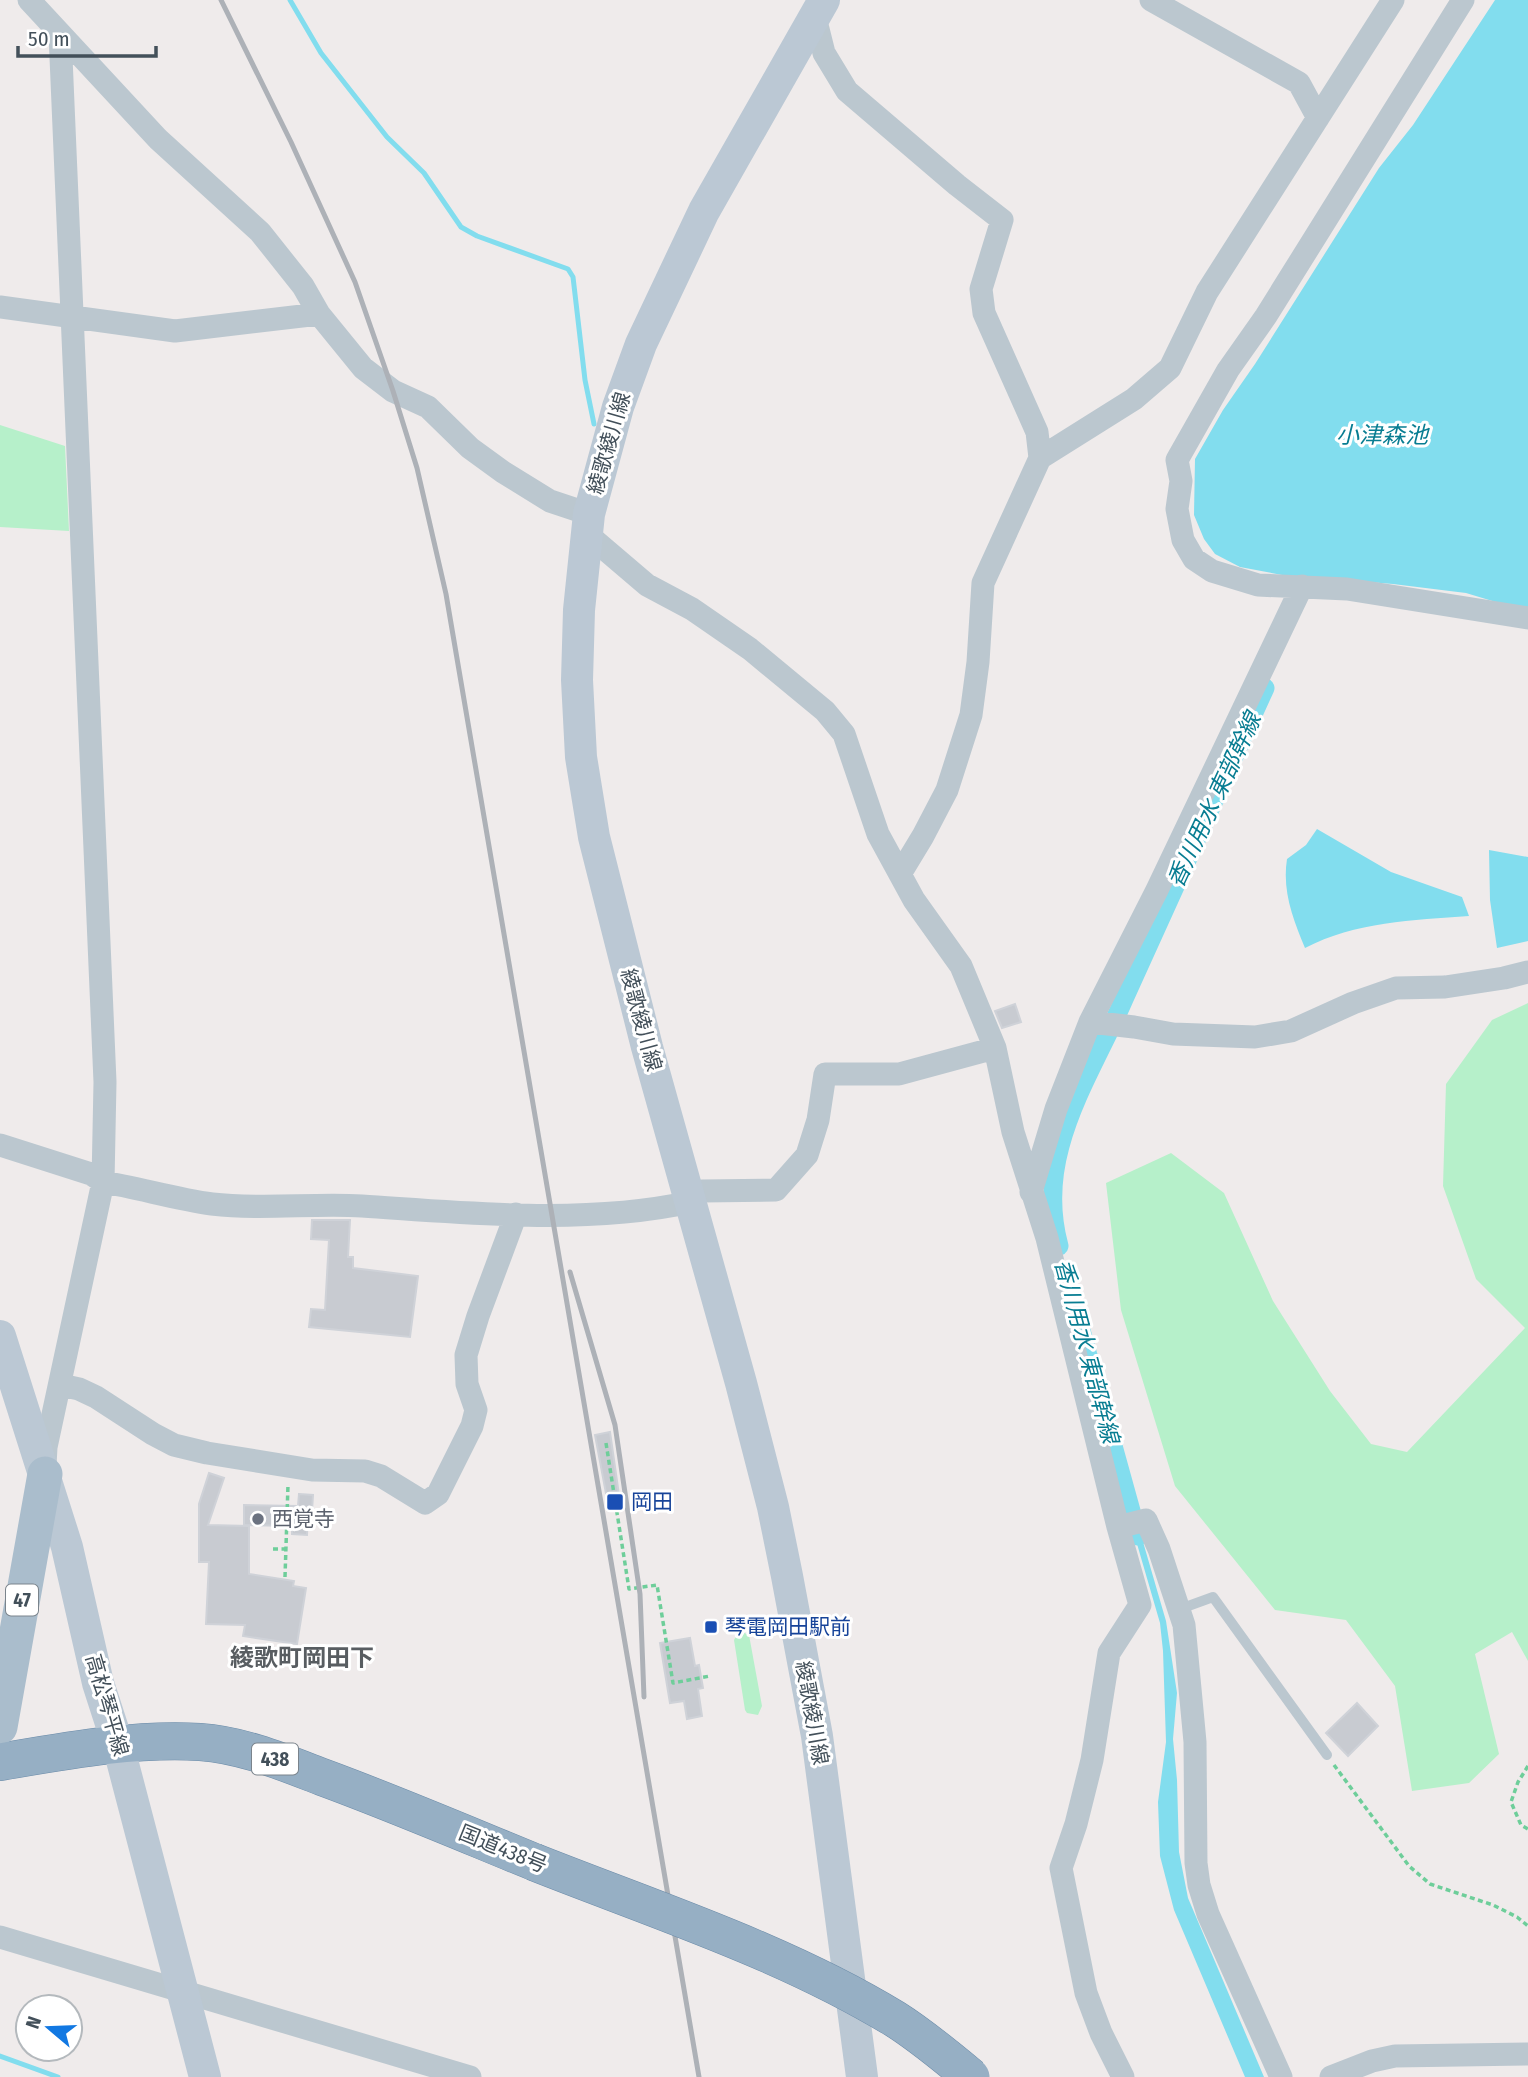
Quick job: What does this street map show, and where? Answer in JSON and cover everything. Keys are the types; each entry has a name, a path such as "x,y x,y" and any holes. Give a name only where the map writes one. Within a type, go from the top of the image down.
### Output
{"highway":[{"name":"国道438号","path":"0,1762 118,1745 201,1742 239,1748 340,1783 821,1978 898,2021 971,2077"}],"main road":[{"name":"綾歌綾川線","path":"818,10 704,211 640,344 618,407 587,524 579,610 577,680 581,757 594,837 773,1507 817,1736 862,2077"},
{"name":"高松琴平線","path":"0,1336 67,1548 99,1683 118,1745 205,2077"},
{"name":"47","path":"0,1727 45,1474"}],"street":[{"path":"29,0 158,139 260,232 303,286 319,314 363,368 393,390 428,407 470,448 503,472 587,524 647,585 692,609 750,649 825,711 844,734 877,834 914,900 961,966 995,1048 1013,1132 1047,1238 1129,1524 1140,1605 1109,1653 1092,1760 1076,1824 1061,1868 1086,1993 1122,2077"},
{"path":"1150,0 1299,83 1318,118"},
{"path":"1040,458 1134,399 1170,368 1206,292 1392,0"},
{"path":"1463,0 1266,316 1228,370 1177,460 1181,481 1177,509 1183,540 1194,558 1212,571 1258,584 1347,589 1528,618"},
{"path":"818,10 818,29 824,53 847,91 1002,220 981,289 984,313 1037,432 1040,458 983,583 978,662 971,715 947,790 900,874"},
{"path":"45,1474 47,1447 103,1182 105,1082 60,34"},
{"path":"0,307 175,331 319,314"},
{"path":"1031,1192 1056,1110 1090,1022 1157,890 1302,586"},
{"path":"1090,1022 1173,1034 1255,1037 1291,1031 1353,1003 1396,988 1445,986 1528,972"},
{"path":"0,1145 91,1174 103,1182 211,1204 358,1206 454,1213 614,1211 690,1198 702,1191 776,1190 807,1155 818,1120 825,1074 899,1074 995,1048"},
{"path":"61,1385 96,1396 174,1445 207,1453 312,1469 365,1471 381,1476 425,1503 438,1494 472,1426 476,1410 467,1384 466,1355 516,1214"},
{"path":"1129,1524 1146,1520 1180,1609 1189,1661 1194,1729 1196,1863 1199,1885 1208,1914 1281,2077"},
{"path":"0,1937 182,1989 470,2077"},
{"path":"1331,2077 1371,2061 1395,2056 1528,2054"}],"lane":[{"path":"1180,1609 1213,1597 1327,1755"}],"path":[{"path":"606,1443 629,1589 657,1585 673,1684 710,1676"},
{"path":"285,1577 288,1465"},
{"path":"273,1549 286,1549"},
{"path":"1327,1755 1409,1866 1430,1884 1493,1905 1528,1926"},
{"path":"1528,1766 1518,1782 1511,1802 1521,1825 1528,1829"}],"green space":[{"path":"0,425 65,446 69,531 0,527"},
{"path":"1528,1003 1528,1661 1512,1632 1475,1654 1499,1754 1469,1783 1412,1791 1395,1686 1346,1620 1275,1610 1175,1486 1121,1310 1106,1183 1171,1153 1224,1193 1273,1301 1330,1391 1371,1444 1407,1452 1525,1328 1476,1279 1443,1186 1446,1084 1492,1020"},
{"path":"738,1633 749,1635 762,1706 758,1715 745,1710 734,1640"}],"water":[{"name":"小津森池","path":"1495,0 1528,0 1528,608 1466,593 1282,575 1240,567 1215,554 1204,539 1194,515 1195,459 1223,410 1379,168 1413,125"},
{"path":"1317,829 1391,872 1462,897 1469,916 1406,921 1364,928 1324,939 1305,948 1287,894 1287,859 1306,845"},
{"path":"1489,850 1528,857 1528,941 1497,948 1490,900"},
{"path":"1141,1535 1166,1621 1177,1693 1173,1739 1179,1852 1188,1898 1264,2077 1245,2077 1174,1910 1160,1856 1158,1802 1166,1742 1163,1651 1160,1623 1135,1537"}],"building":[{"path":"1015,1004 1021,1022 1002,1028 995,1011"},
{"path":"312,1220 350,1220 348,1257 353,1257 353,1268 418,1276 410,1337 309,1327 311,1309 325,1310 329,1240 311,1239"},
{"path":"610,1432 620,1502 608,1504 595,1435"},
{"path":"209,1473 224,1478 208,1525 249,1526 249,1574 294,1581 293,1586 306,1588 297,1644 243,1636 245,1625 206,1624 209,1562 199,1562 199,1504"},
{"path":"299,1494 313,1495 312,1511 308,1511 307,1535 292,1534 292,1526 244,1525 244,1505 298,1506"},
{"path":"690,1638 695,1666 699,1665 703,1688 698,1689 702,1716 687,1719 684,1701 670,1703 660,1643"},
{"path":"1357,1703 1378,1726 1348,1756 1326,1733"}],"waterway":[{"path":"290,0 321,53 387,137 424,173 461,227 477,236 568,269 573,277 585,380 594,424"},
{"name":"香川用水 東部幹線","path":"1059,1246 1054,1221 1053,1183 1066,1127 1265,688"},
{"name":"香川用水 東部幹線","path":"1074,1305 1138,1536"},
{"path":"0,2056 58,2077"}],"railway":[{"path":"221,0 291,142 355,282 417,468 446,594 699,2077"},
{"path":"570,1272 615,1425 640,1594 644,1697"}],"place":[{"name":"岡田","path":"615,1502"},
{"name":"西覚寺","path":"258,1519"},
{"name":"琴電岡田駅前","path":"711,1627"}],"district":[{"name":"綾歌町岡田下","path":"302,1658"}]}
